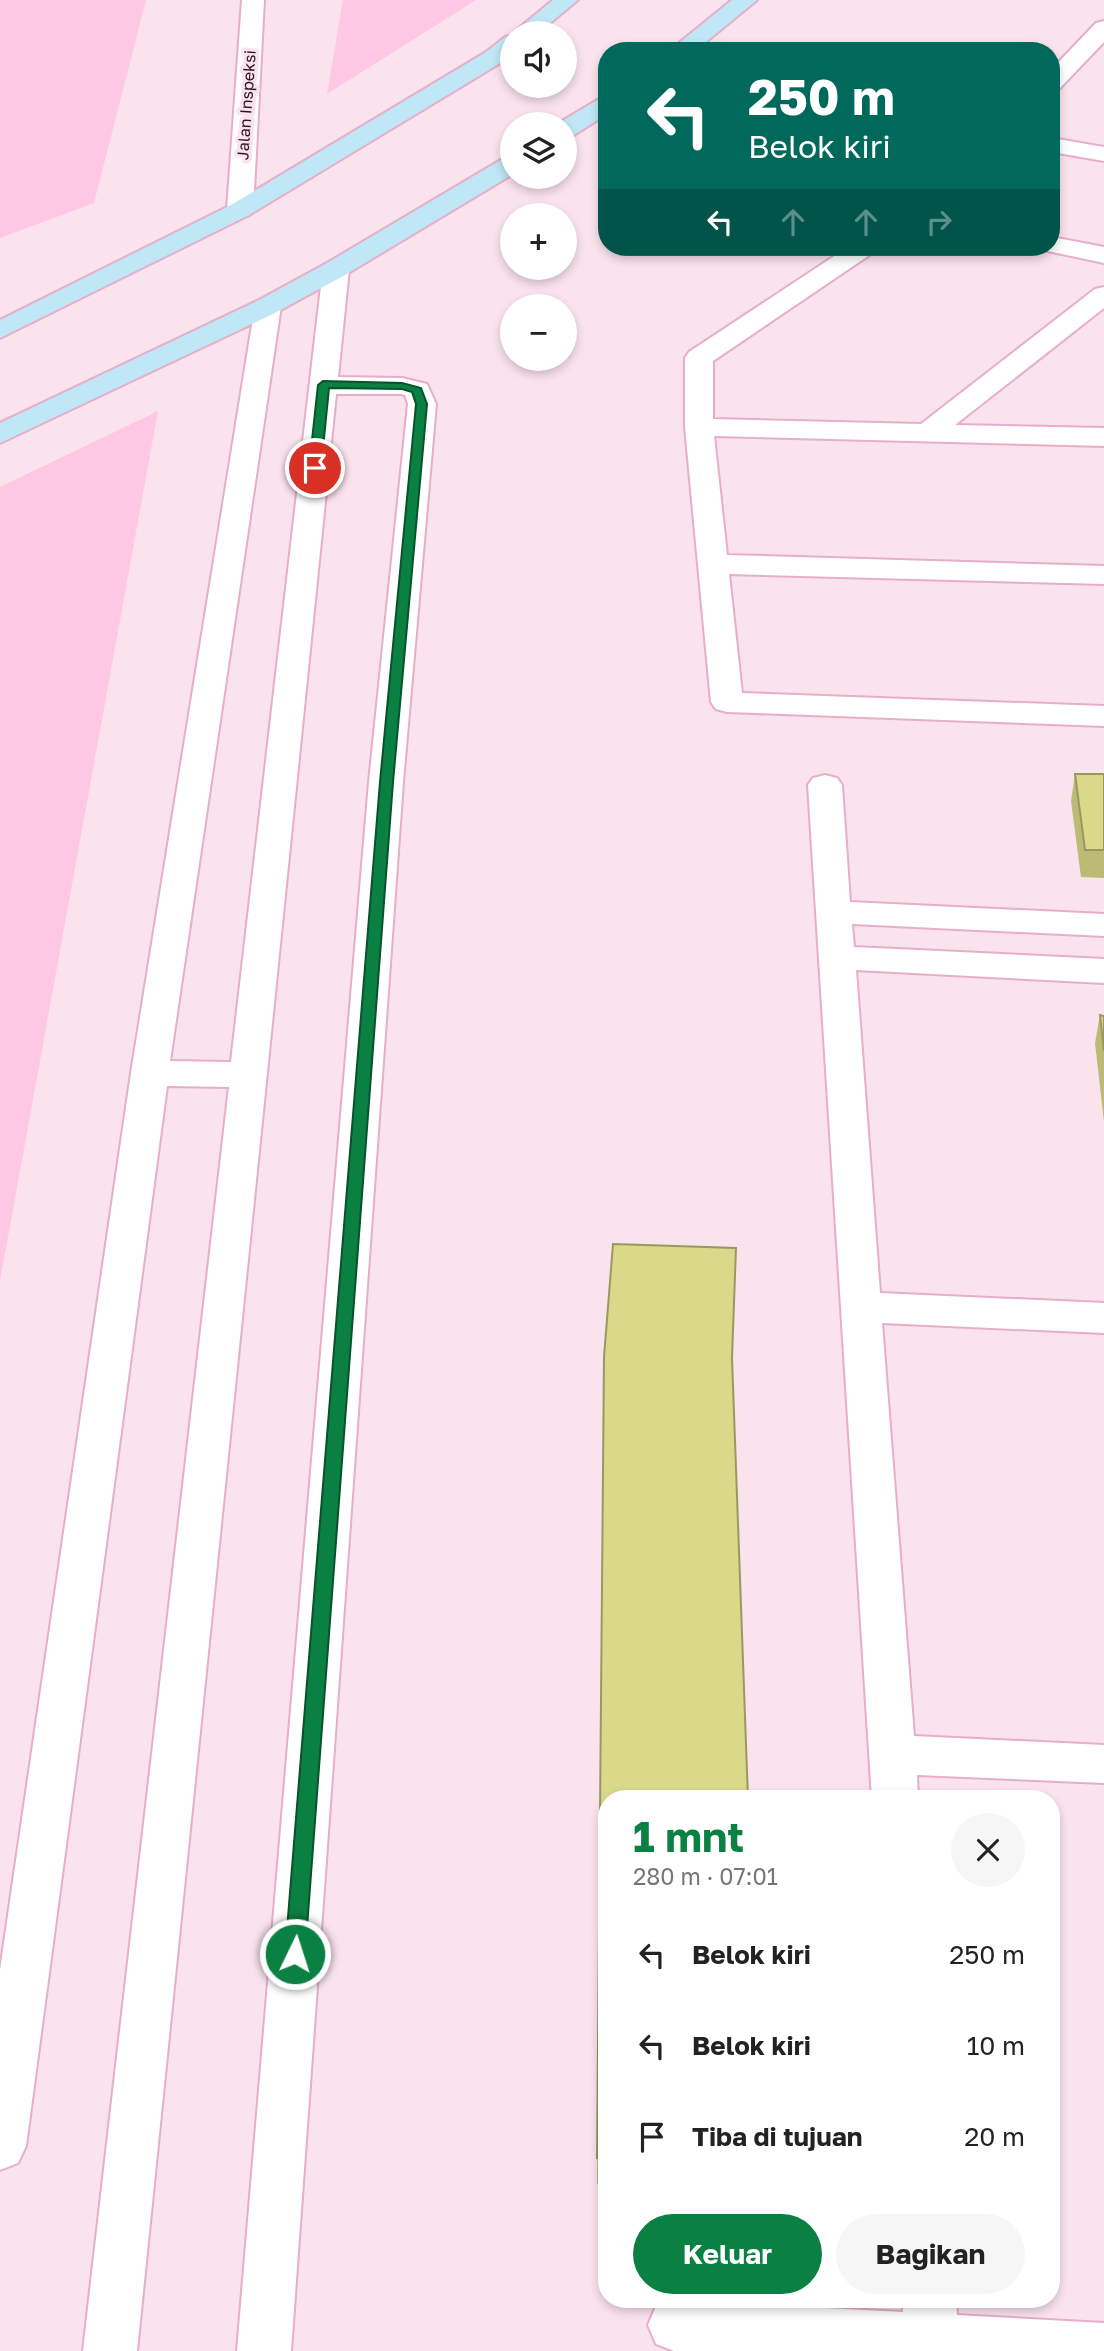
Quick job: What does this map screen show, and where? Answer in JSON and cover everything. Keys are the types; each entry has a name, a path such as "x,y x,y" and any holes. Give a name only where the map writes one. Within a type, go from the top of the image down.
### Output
{"street":[{"name":"Jalan Inspeksi","path":"240,210 253,0"},
{"path":"540,21 567,0"},
{"path":"692,42 746,0"},
{"path":"1060,75 1104,28"},
{"path":"0,330 240,210 500,52"},
{"path":"1073,61 1104,66"},
{"path":"577,123 598,110"},
{"path":"1060,146 1104,154"},
{"path":"0,434 268,306 336,269 500,171"},
{"path":"1060,247 1104,255"},
{"path":"851,256 698,358 699,427 727,702 1104,716"},
{"path":"110,2351 336,269"},
{"path":"928,432 1104,295"},
{"path":"0,2146 150,1073 268,306"},
{"path":"264,2351 386,782 422,404 417,390 402,386 323,385"},
{"path":"699,427 1104,437"},
{"path":"711,564 1104,575"},
{"path":"825,785 894,1790"},
{"path":"834,912 1104,925"},
{"path":"837,958 1104,971"},
{"path":"150,1073 250,1075"},
{"path":"862,1307 1104,1318"},
{"path":"892,1754 1104,1764"},
{"path":"675,2325 931,2319 1104,2350"}],"shaded area":[{"path":"0,0 146,0 94,203 0,238"},
{"path":"343,0 476,0 327,94"},
{"path":"158,411 0,1281 0,487"}],"building":[{"path":"1075,774 1104,774 1104,850 1085,850"},
{"path":"1100,1015 1104,1016 1104,1051"},
{"path":"613,1244 736,1248 732,1358 748,1790 600,1790 604,1357"},
{"path":"598,2044 598,2158 597,2158"}],"route":[{"path":"295,1954 386,782 422,404 417,390 402,386 323,385 315,468"}]}
